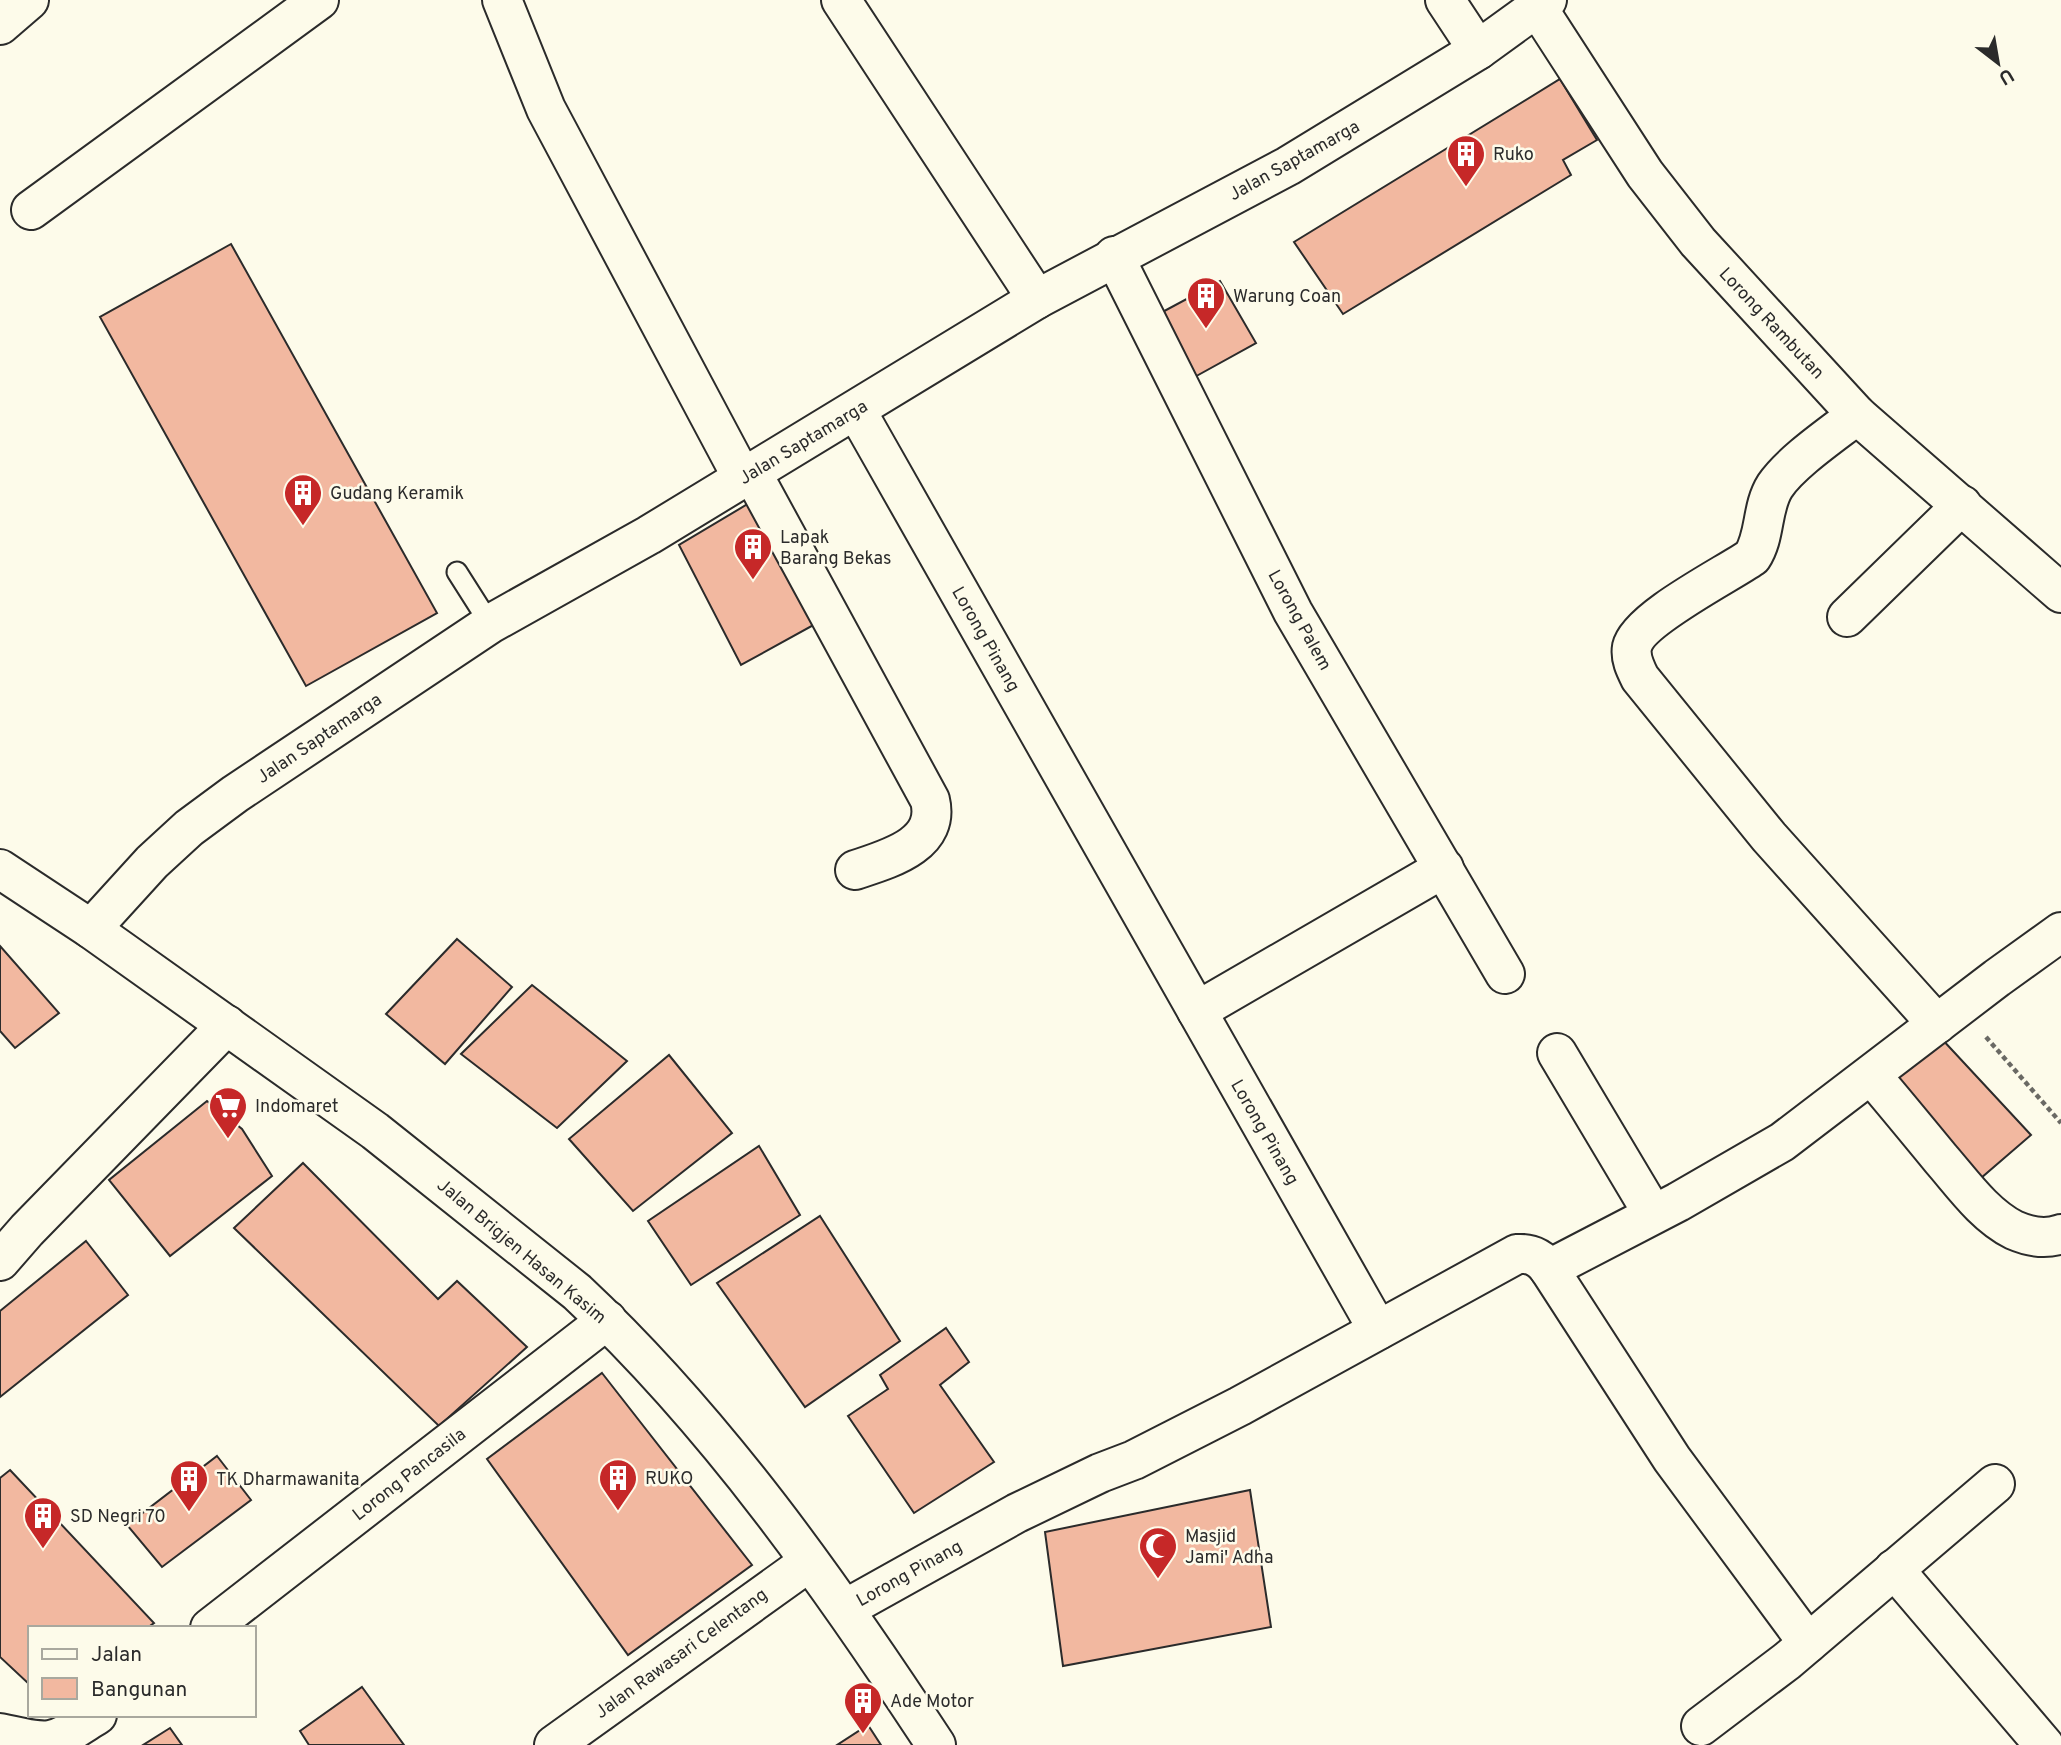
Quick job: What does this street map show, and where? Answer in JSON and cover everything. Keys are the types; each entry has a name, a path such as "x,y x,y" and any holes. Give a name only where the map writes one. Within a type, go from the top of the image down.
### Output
{"street":[{"path":"0,25 29,0"},
{"path":"31,210 319,0"},
{"path":"502,0 546,109 930,800 932,821 915,844 894,857 855,870"},
{"path":"841,0 1037,299"},
{"path":"1445,0 1478,50"},
{"name":"Jalan Saptamarga","path":"91,929 152,862 189,828 247,786 490,624 649,535 1037,299 1288,166 1478,50 1542,4"},
{"name":"Lorong Rambutan","path":"1542,4 1645,174 1698,242 1857,415 2061,592"},
{"name":"Lorong Palem","path":"1114,256 1293,612 1505,974"},
{"name":"Lorong Pinang","path":"845,1609 1017,1513 1100,1472 1146,1454 1378,1330 856,410"},
{"path":"1857,415 1775,486 1768,503 1761,541 1752,557 1650,622 1635,638 1632,658 1640,678 1769,837 1948,1015"},
{"path":"1847,617 1962,505"},
{"path":"1197,1011 1444,868"},
{"name":"Jalan Brigjen Hasan Kasim","path":"6,882 91,929 386,1139 577,1292 607,1320 683,1402 845,1609 936,1745"},
{"path":"1549,1269 1678,1202 1782,1142 2061,932"},
{"path":"0,1261 227,1025"},
{"path":"1557,1053 1653,1214"},
{"path":"1871,1076 1971,1195 1993,1214 2011,1228 2027,1235 2042,1238 2061,1234"},
{"path":"1378,1330 1517,1254 1528,1253 1543,1261 1672,1459 1808,1643"},
{"name":"Lorong Pancasila","path":"213,1626 607,1320"},
{"path":"1701,1726 1808,1643 1995,1483"},
{"name":"Jalan Rawasari Celentang","path":"554,1745 809,1562"},
{"path":"1895,1569 2044,1745"},
{"path":"0,1733 31,1742 53,1744 94,1717"},
{"path":"2056,1745 2061,1741"}],"lane":[{"path":"457,572 490,624"}],"path":[{"path":"1948,1015 2061,1123"}],"building":[{"name":"Ruko","path":"1560,79 1597,140 1563,160 1571,175 1343,314 1294,242"},
{"name":"Gudang Keramik","path":"231,244 437,613 306,686 100,317"},
{"name":"Warung Coan","path":"1220,281 1256,343 1191,379 1155,316"},
{"name":"Lapak Barang Bekas","path":"761,496 828,617 741,665 679,545"},
{"path":"457,939 512,987 445,1064 386,1014"},
{"path":"0,946 59,1013 15,1048 0,1031"},
{"path":"532,985 627,1061 557,1128 461,1054"},
{"path":"1940,1037 2031,1135 1981,1178 1893,1078"},
{"path":"669,1055 732,1133 633,1211 569,1139"},
{"path":"207,1101 242,1129 272,1176 170,1256 109,1180"},
{"path":"759,1146 800,1215 691,1285 648,1221"},
{"path":"303,1163 438,1299 457,1281 527,1347 439,1426 234,1228"},
{"path":"820,1216 900,1341 805,1407 717,1283"},
{"path":"86,1241 128,1295 0,1397 0,1311"},
{"path":"946,1328 969,1362 940,1385 994,1462 914,1513 848,1416 888,1389 880,1375"},
{"name":"RUKO","path":"602,1373 752,1565 628,1655 487,1459"},
{"name":"TK Dharmawanita","path":"217,1456 251,1500 162,1567 127,1525"},
{"name":"SD Negri 70","path":"10,1470 154,1623 150,1626 28,1626 28,1683 0,1657 0,1478"},
{"name":"Masjid Jami' Adha","path":"1250,1490 1271,1627 1063,1666 1045,1532"},
{"path":"362,1687 404,1745 309,1745 300,1731"},
{"name":"Ade Motor","path":"868,1725 881,1745 837,1745"},
{"path":"170,1728 182,1745 143,1745"}],"place":[{"name":"Ruko","path":"1466,188"},
{"name":"Warung Coan","path":"1206,330"},
{"name":"Gudang Keramik","path":"303,527"},
{"name":"Lapak Barang Bekas","path":"753,581"},
{"name":"Indomaret","path":"228,1140"},
{"name":"RUKO","path":"618,1512"},
{"name":"TK Dharmawanita","path":"189,1513"},
{"name":"SD Negri 70","path":"43,1550"},
{"name":"Masjid Jami' Adha","path":"1158,1580"},
{"name":"Ade Motor","path":"863,1735"}]}
